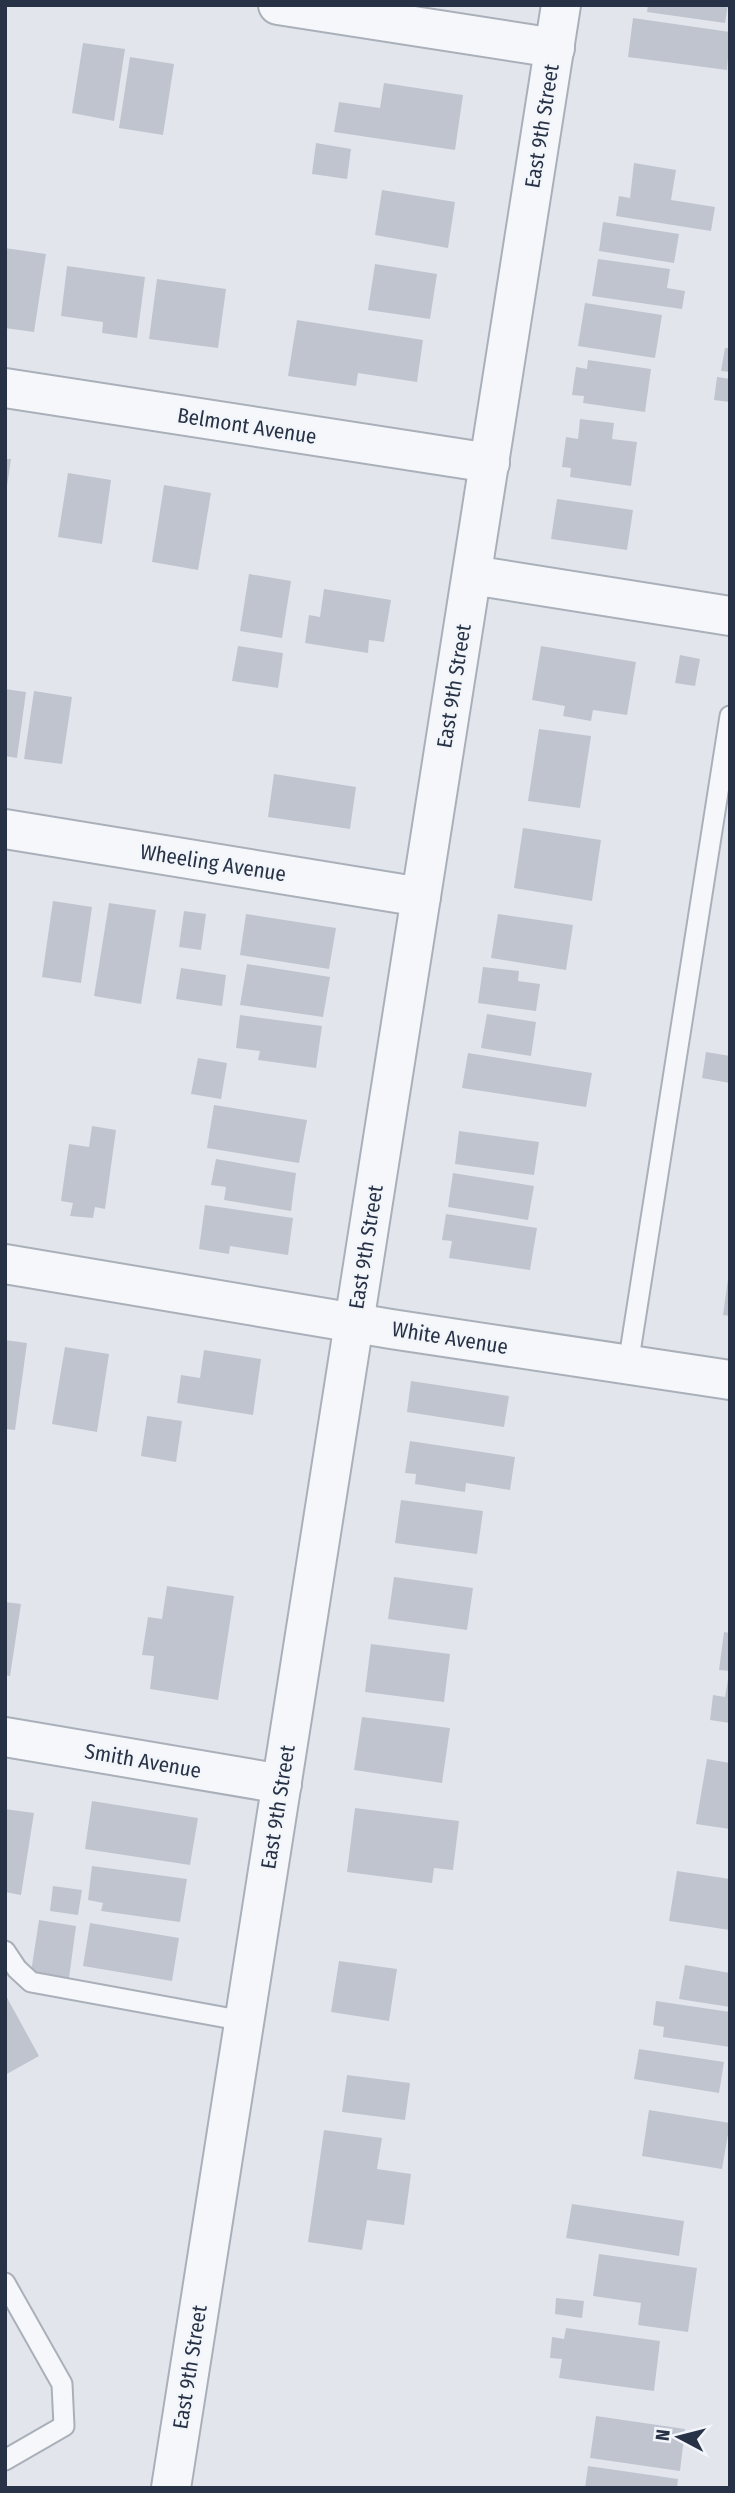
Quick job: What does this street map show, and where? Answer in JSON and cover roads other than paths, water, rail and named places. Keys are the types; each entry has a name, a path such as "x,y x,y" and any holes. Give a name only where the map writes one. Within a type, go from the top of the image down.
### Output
{"street":[{"path":"278,5 555,48"},
{"name":"East 9th Street","path":"171,2488 561,5"},
{"name":"Belmont Avenue","path":"5,388 490,463"},
{"path":"472,575 730,616"},
{"name":"Wheeling Avenue","path":"5,829 421,897"},
{"name":"White Avenue","path":"5,1264 354,1323 730,1380"},
{"name":"Smith Avenue","path":"5,1737 282,1784"}],"lane":[{"path":"628,1364 730,716"},
{"path":"5,1951 17,1969 31,1982 244,2021"},
{"path":"5,2283 62,2384 64,2426 5,2460"}]}
